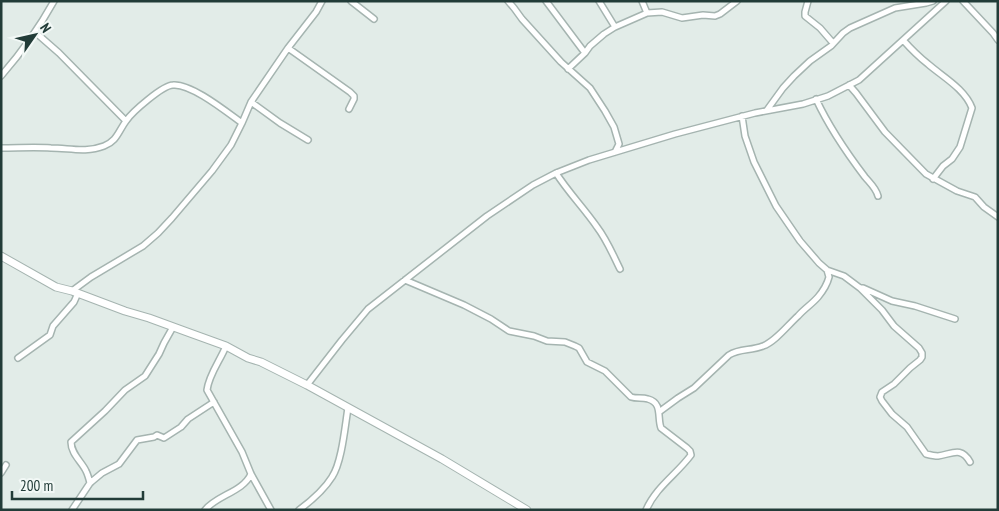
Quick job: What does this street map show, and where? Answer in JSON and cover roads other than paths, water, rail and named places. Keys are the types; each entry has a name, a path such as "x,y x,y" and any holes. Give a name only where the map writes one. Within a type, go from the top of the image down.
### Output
{"street":[{"path":"1,76 20,54 46,17 54,1"},
{"path":"18,358 50,335 54,326 74,302 75,292 91,277 143,246 172,218 212,171 231,145 251,102 322,1"},
{"path":"351,1 374,19"},
{"path":"508,1 522,19 568,68 590,88 610,120 619,144 625,150"},
{"path":"546,1 585,52"},
{"path":"599,1 615,27"},
{"path":"642,1 647,13"},
{"path":"568,68 598,38 615,27 647,13 662,12 682,18 703,15 715,16 737,1"},
{"path":"808,1 805,12 806,16 833,43"},
{"path":"767,110 794,76 850,28 901,6 926,4 934,1"},
{"path":"307,385 368,309 487,216 533,185 556,173 615,152 742,116 803,104 828,96 859,80 945,1"},
{"path":"963,1 998,40"},
{"path":"35,32 59,53 126,121"},
{"path":"903,40 927,63 958,88 970,102 972,108 960,147 933,179"},
{"path":"288,48 350,92 354,99 349,109"},
{"path":"1,148 91,150 104,146 114,140 126,121 151,98 168,86 175,84 204,96 242,123"},
{"path":"849,85 890,138 926,174 957,191 972,196 998,217"},
{"path":"816,99 834,133 865,178 872,184 878,196"},
{"path":"251,102 308,140"},
{"path":"742,116 749,149 768,191 800,241 827,270 841,275 860,288 882,310 894,326 922,353 920,360 894,384 882,392 880,397 882,401 897,419 907,427 926,454 937,456 952,452 961,453 970,462"},
{"path":"615,152 619,144"},
{"path":"556,173 605,237 620,269"},
{"path":"1,256 56,287 173,326 226,346 307,385 442,459 527,510"},
{"path":"660,412 694,388 729,355 734,352 763,346 788,327 817,299 826,287 829,277 827,270"},
{"path":"405,280 464,305 509,331 534,336 547,341 565,342 575,346 579,348 587,362 605,371 631,397 653,401 660,412 659,423 661,428 688,448 691,455 659,488 646,510"},
{"path":"860,288 892,301 915,306 955,319"},
{"path":"90,483 86,470 71,447 71,442 128,387 145,376 160,354 173,326"},
{"path":"226,346 207,388 271,510"},
{"path":"72,510 90,483 102,473 119,464 137,440 157,435 164,438 170,436 188,419 214,402"},
{"path":"299,510 320,492 335,472 340,457 348,408"},
{"path":"1,473 6,465"},
{"path":"205,510 246,481 251,474"}]}
